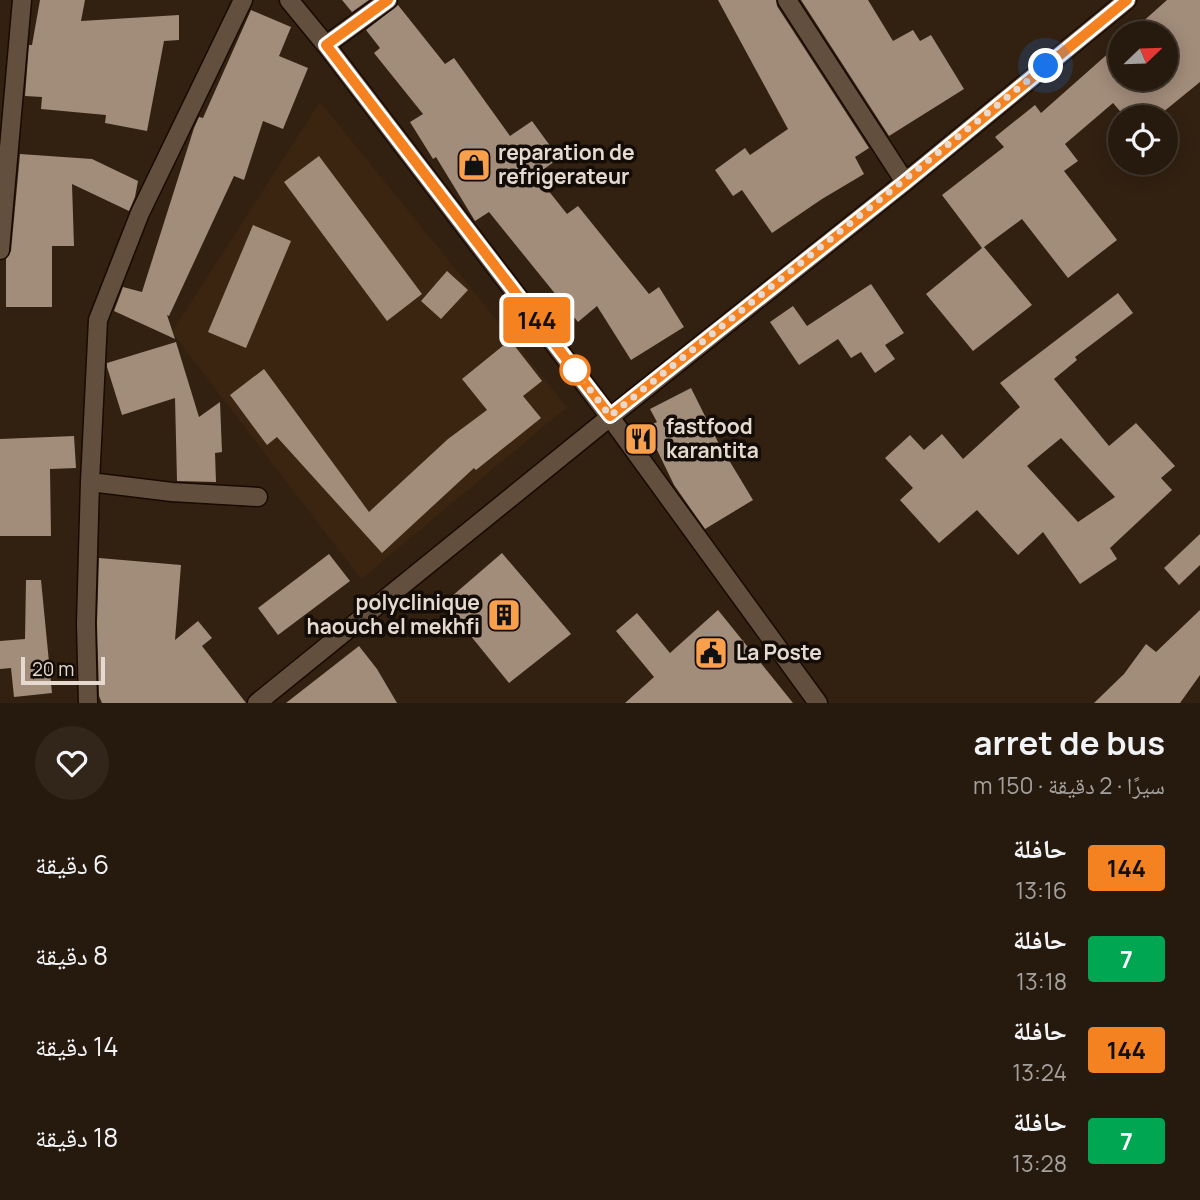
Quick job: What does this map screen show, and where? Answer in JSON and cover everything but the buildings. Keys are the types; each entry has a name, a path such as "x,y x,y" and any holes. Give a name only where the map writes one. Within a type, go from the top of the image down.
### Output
{"street":[{"path":"0,249 22,0"},
{"path":"88,703 86,623 98,320 139,213 243,0"},
{"path":"289,0 610,416 818,703"},
{"path":"326,45 388,0"},
{"path":"787,0 905,182"},
{"path":"257,703 1127,0"},
{"path":"90,482 172,492 258,497"}],"shaded area":[{"path":"320,102 567,407 361,579 172,332"}],"bus line":[{"name":"144","path":"388,0 326,45 610,416 905,182 1127,0"}],"place":[{"name":"reparation de refrigerateur","path":"474,165"},
{"name":"fastfood karantita","path":"641,439"},
{"name":"polyclinique haouch el mekhfi","path":"504,615"},
{"name":"La Poste","path":"711,653"}],"route":[{"path":"575,370 610,416 905,182 1046,66"}]}
